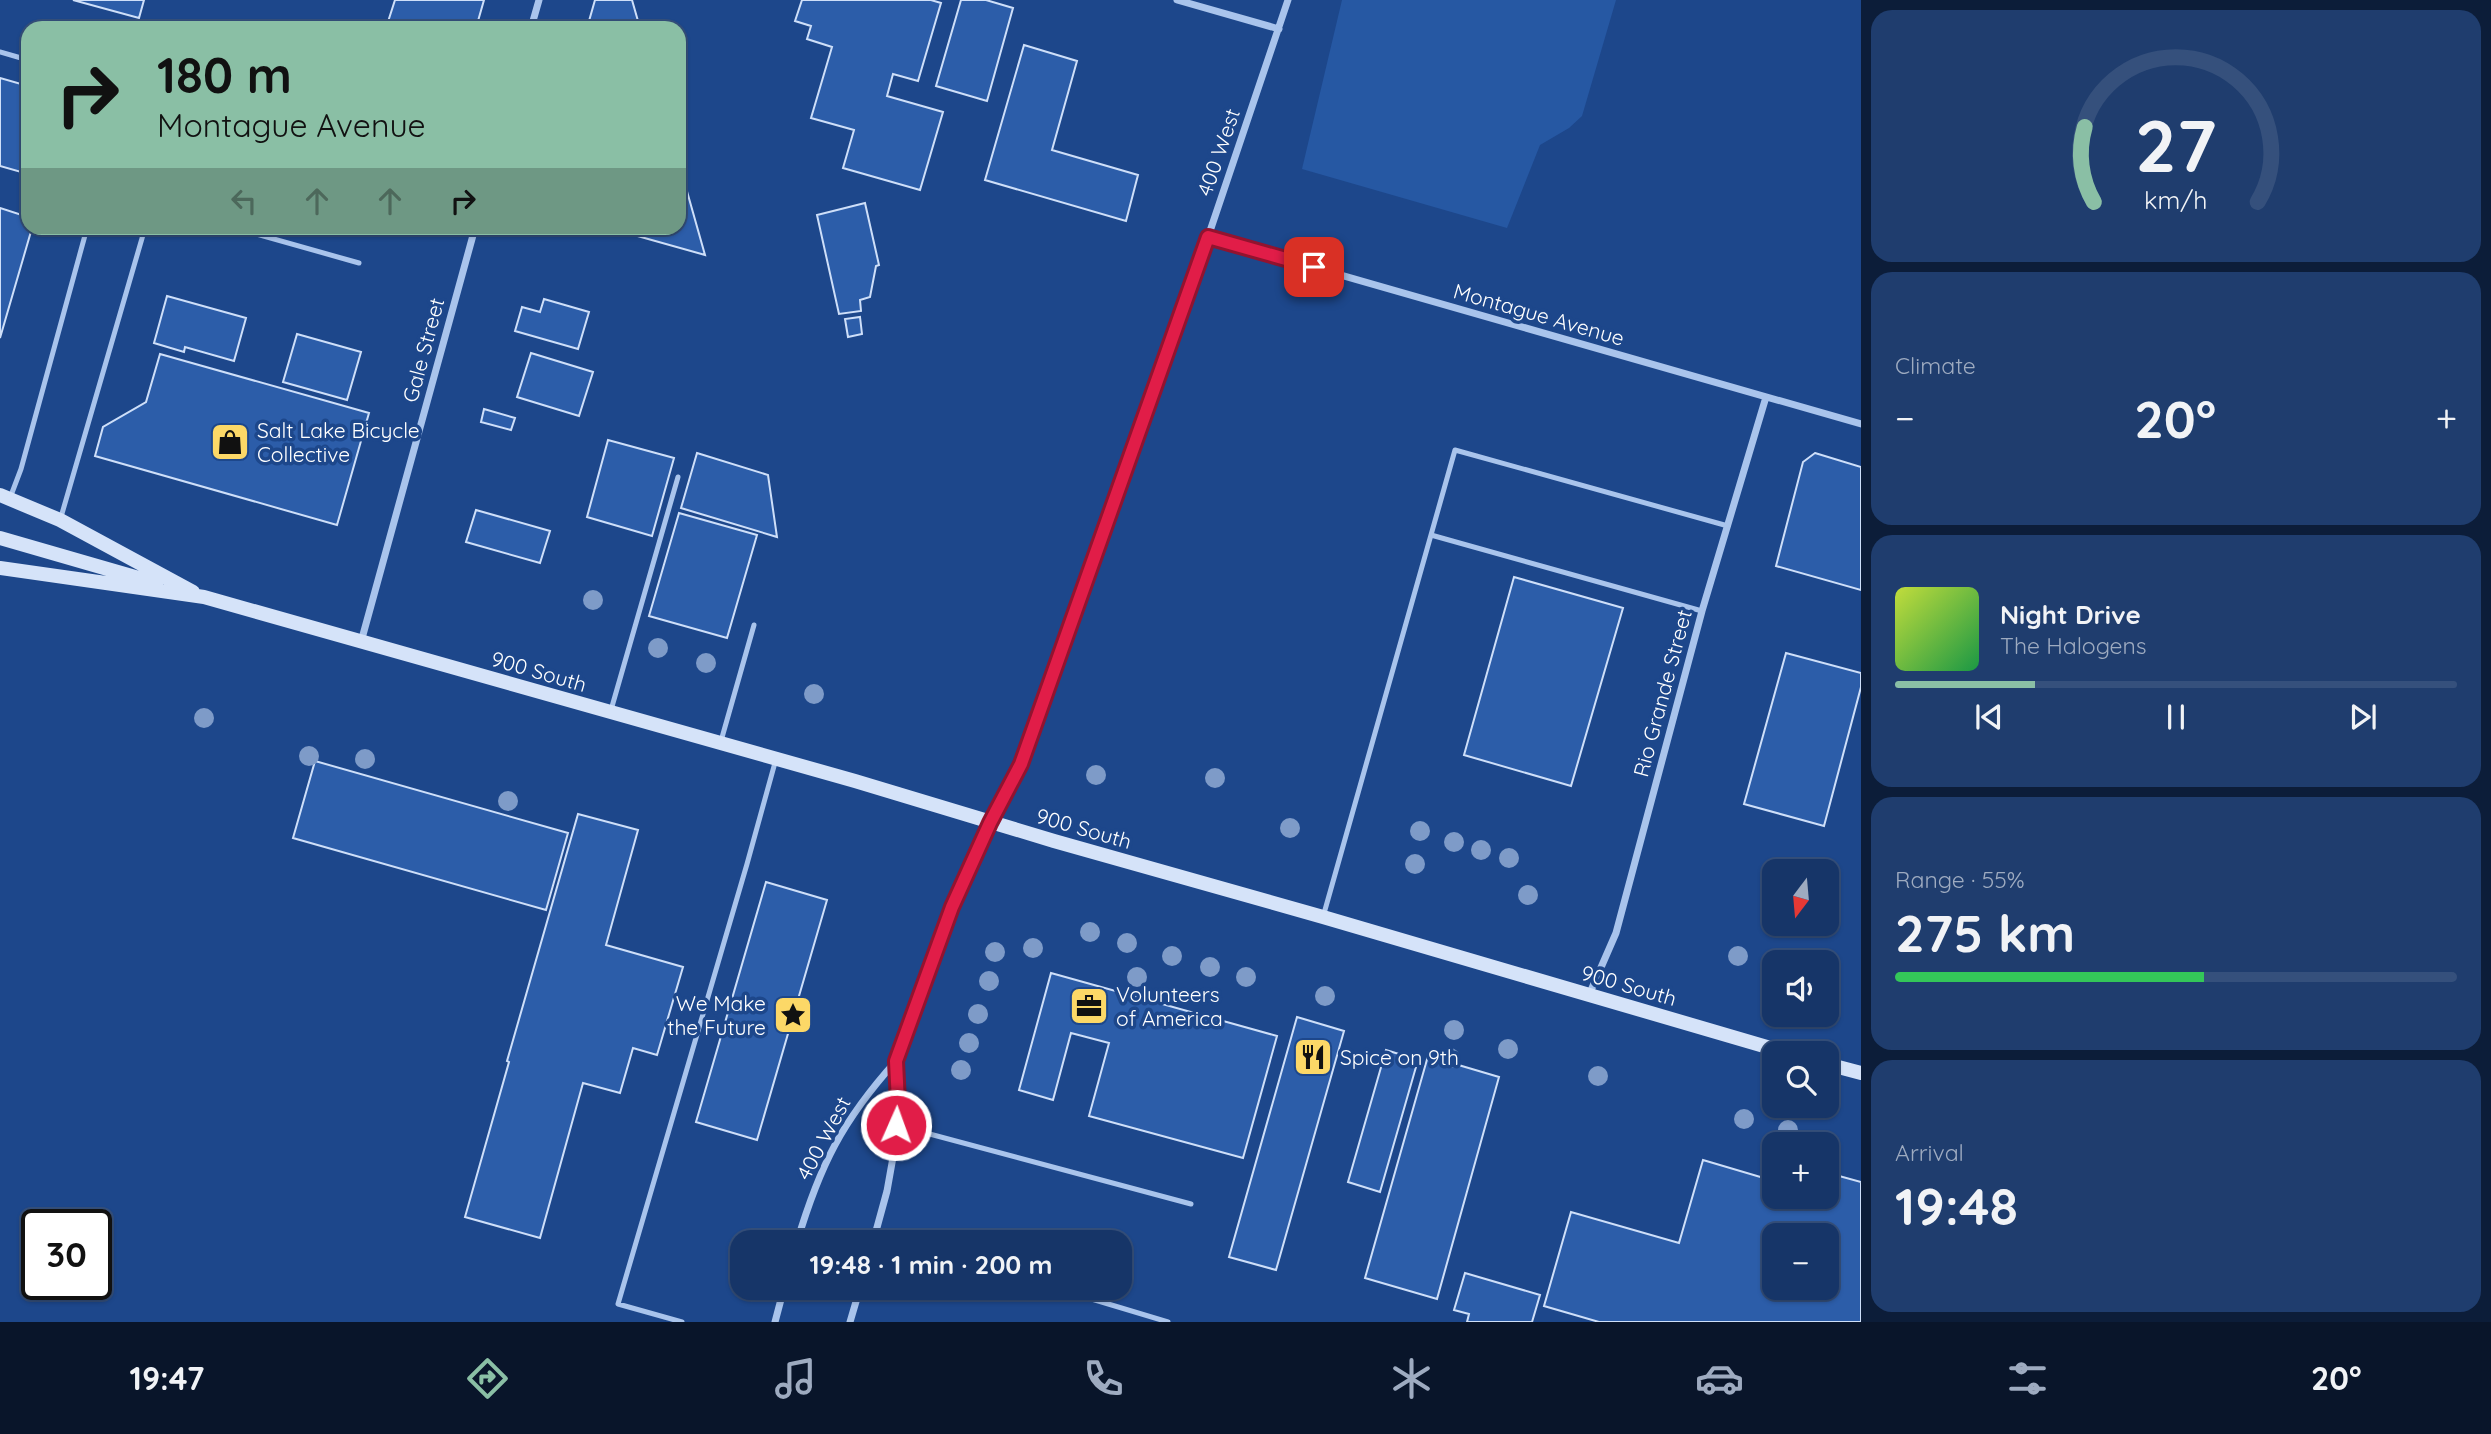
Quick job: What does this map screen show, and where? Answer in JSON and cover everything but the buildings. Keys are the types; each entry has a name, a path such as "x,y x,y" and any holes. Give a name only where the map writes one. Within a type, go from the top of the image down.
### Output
{"street":[{"path":"533,21 539,0"},
{"path":"1177,0 1279,29"},
{"name":"400 West","path":"801,1230 813,1190 829,1154 855,1110 896,1061 952,907 990,823 1021,764 1208,237 1288,0"},
{"name":"Gale Street","path":"360,643 473,235"},
{"name":"Montague Avenue","path":"1208,237 1861,424"},
{"name":"Rio Grande Street","path":"1589,996 1616,933 1702,611 1766,397"},
{"name":"900 South","path":"5,496 60,520 204,597"},
{"path":"0,538 204,597"},
{"name":"900 South","path":"0,568 204,597 776,759 1762,1046"},
{"name":"400 West","path":"876,1230 887,1191 896,1125 896,1061"},
{"path":"1839,1067 1861,1073"},
{"path":"775,1322 781,1300"},
{"path":"850,1322 856,1300"}],"lane":[{"path":"0,52 21,58"},
{"path":"5,496 21,469 85,235"},
{"path":"60,520 143,235"},
{"path":"260,235 359,263"},
{"path":"1323,917 1455,450 1728,526"},
{"path":"610,713 678,477"},
{"path":"1431,535 1702,611"},
{"path":"720,744 754,625"},
{"path":"682,1322 618,1304 744,878 776,759"},
{"path":"896,1125 1191,1204"},
{"path":"1095,1300 1168,1322"}],"shaded area":[{"path":"1342,0 1616,0 1582,116 1569,128 1540,145 1507,228 1302,169"}],"place":[{"name":"Salt Lake Bicycle Collective","path":"230,442"},
{"name":"Volunteers of America","path":"1089,1006"},
{"name":"We Make the Future","path":"793,1015"},
{"name":"Spice on 9th","path":"1313,1057"}],"route":[{"path":"896,1125 896,1061 952,907 990,823 1021,764 1208,237 1314,267"}]}
